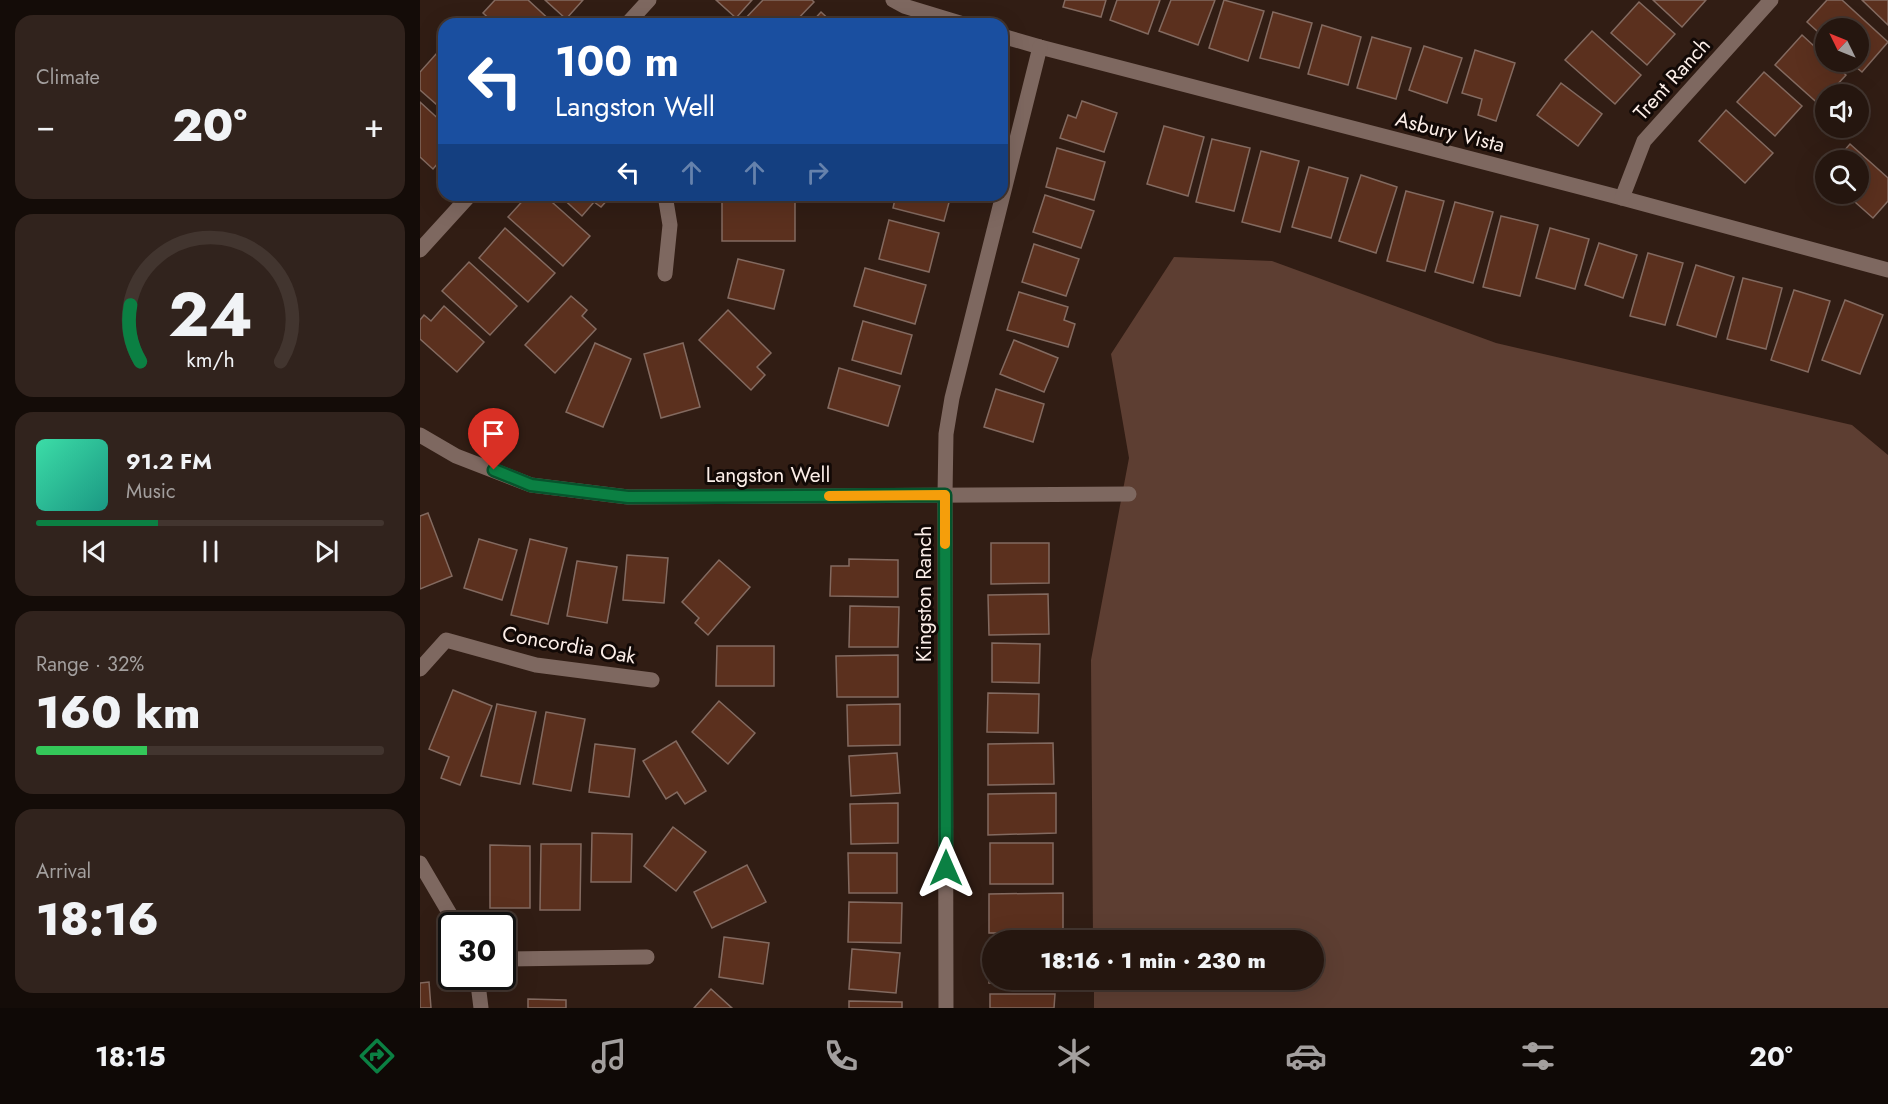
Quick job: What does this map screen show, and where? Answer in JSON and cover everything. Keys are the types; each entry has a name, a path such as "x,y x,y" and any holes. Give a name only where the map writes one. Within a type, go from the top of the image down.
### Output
{"street":[{"path":"632,18 649,0"},
{"path":"892,0 943,18"},
{"name":"Trent Ranch","path":"1622,198 1644,141 1771,0"},
{"name":"Asbury Vista","path":"1008,38 1888,270"},
{"name":"Kingston Ranch","path":"1008,175 1040,47"},
{"path":"420,250 465,201"},
{"path":"665,274 669,225 666,201"},
{"name":"Kingston Ranch","path":"946,1008 946,434 952,398 1001,201"},
{"name":"Langston Well","path":"420,435 456,456 531,485 628,497 1129,494"},
{"name":"Concordia Oak","path":"420,669 446,640 536,665 652,681"},
{"path":"420,863 449,912"},
{"path":"516,959 647,957"},
{"path":"479,990 481,1008"}],"shaded area":[{"path":"1174,257 1272,261 1496,343 1852,425 1888,455 1888,1008 1094,1008 1094,990 1324,990 1324,930 1093,930 1091,660 1129,458 1111,354"}],"building":[{"path":"495,0 528,0 548,18 488,18 483,13"},
{"path":"545,0 583,0 565,18"},
{"path":"716,0 752,0 736,18"},
{"path":"763,0 812,0 814,2 799,18 746,18"},
{"path":"1065,0 1106,0 1101,17 1063,7"},
{"path":"1117,0 1160,0 1148,34 1110,20"},
{"path":"1171,0 1215,0 1198,45 1159,31"},
{"path":"1224,0 1264,11 1248,61 1209,48"},
{"path":"1653,0 1706,0 1682,27"},
{"path":"1827,0 1842,0 1862,18 1815,18 1815,29 1807,22"},
{"path":"1862,0 1888,0 1888,25"},
{"path":"1639,2 1675,34 1647,65 1611,33"},
{"path":"821,12 828,18 816,18"},
{"path":"1273,12 1312,23 1299,68 1260,58"},
{"path":"1322,25 1361,37 1348,85 1308,74"},
{"path":"1869,25 1888,42 1869,64"},
{"path":"1592,31 1641,75 1615,104 1565,60"},
{"path":"1802,35 1815,47 1815,72 1843,72 1846,75 1838,84 1815,84 1815,101 1775,65"},
{"path":"1372,37 1411,48 1396,99 1357,88"},
{"path":"1424,46 1462,58 1447,103 1409,90"},
{"path":"1475,50 1515,63 1496,121 1478,115 1482,99 1462,93"},
{"path":"438,54 438,106 420,90 420,72"},
{"path":"1764,72 1802,106 1775,136 1737,102"},
{"path":"1561,83 1602,114 1578,146 1537,115"},
{"path":"1082,101 1117,113 1104,152 1060,138 1068,115 1076,118"},
{"path":"420,102 438,118 438,163 433,169 420,157"},
{"path":"1726,110 1773,153 1745,183 1699,141"},
{"path":"1164,126 1204,137 1188,196 1147,184"},
{"path":"1212,139 1250,148 1234,211 1196,202"},
{"path":"1850,144 1857,150 1845,150"},
{"path":"1057,148 1105,162 1094,200 1046,187"},
{"path":"1261,151 1299,161 1280,232 1242,222"},
{"path":"1869,161 1888,178 1888,201 1873,218 1857,204 1869,204"},
{"path":"1309,167 1348,178 1331,238 1292,227"},
{"path":"1361,175 1397,187 1376,253 1339,241"},
{"path":"1406,191 1444,201 1425,271 1387,261"},
{"path":"1045,195 1094,211 1081,248 1033,232"},
{"path":"523,201 551,201 590,236 563,266 508,217"},
{"path":"566,201 606,201 601,207 594,202 582,216"},
{"path":"795,201 795,241 722,241 722,202"},
{"path":"895,201 949,201 944,221 893,208"},
{"path":"1455,202 1493,212 1473,283 1435,272"},
{"path":"1501,216 1538,225 1520,296 1483,287"},
{"path":"889,220 939,233 929,272 879,259"},
{"path":"505,228 555,273 528,302 479,258"},
{"path":"1550,228 1589,239 1575,289 1536,278"},
{"path":"1599,243 1637,255 1623,298 1585,285"},
{"path":"1034,244 1079,259 1066,296 1022,282"},
{"path":"1648,253 1683,263 1665,325 1630,316"},
{"path":"738,259 784,270 774,309 728,298"},
{"path":"469,262 517,306 490,335 442,291"},
{"path":"1696,265 1734,277 1716,337 1677,325"},
{"path":"865,268 926,285 915,324 854,306"},
{"path":"1743,278 1782,288 1766,349 1727,339"},
{"path":"1794,290 1830,301 1808,372 1771,360"},
{"path":"1019,292 1068,307 1064,320 1075,324 1068,347 1007,330"},
{"path":"571,296 587,310 582,316 596,329 555,373 525,345"},
{"path":"1845,300 1883,315 1860,374 1822,360"},
{"path":"444,306 484,342 457,372 420,339 420,320 424,315 431,321"},
{"path":"728,310 771,353 757,367 765,375 751,390 699,340"},
{"path":"863,321 912,335 901,374 852,360"},
{"path":"1014,340 1058,358 1044,392 1000,374"},
{"path":"595,343 631,359 603,427 566,412"},
{"path":"683,343 700,407 661,418 644,354"},
{"path":"839,368 900,386 888,426 828,408"},
{"path":"996,389 1044,404 1033,442 984,427"},
{"path":"428,513 452,576 420,589 420,516"},
{"path":"479,539 517,550 502,600 464,588"},
{"path":"530,539 567,548 548,624 511,615"},
{"path":"991,543 1049,543 1049,583 991,584"},
{"path":"627,555 668,558 664,603 623,600"},
{"path":"849,559 898,560 898,597 830,596 831,566 849,566"},
{"path":"719,560 750,587 708,635 695,623 699,618 682,602"},
{"path":"577,561 617,567 607,623 567,616"},
{"path":"1048,594 1049,634 989,635 988,595"},
{"path":"850,606 899,607 898,647 849,647"},
{"path":"992,643 1040,644 1039,683 992,682"},
{"path":"717,646 774,646 774,686 716,686"},
{"path":"898,655 898,697 837,697 836,656"},
{"path":"453,690 492,706 460,785 441,778 449,757 429,749"},
{"path":"988,693 1039,694 1038,733 987,732"},
{"path":"719,701 755,733 728,764 692,732"},
{"path":"497,704 536,712 520,784 481,776"},
{"path":"900,704 900,745 848,746 847,705"},
{"path":"546,712 585,719 571,791 533,784"},
{"path":"676,741 706,791 685,804 677,792 666,799 643,761"},
{"path":"1053,743 1054,784 988,785 988,744"},
{"path":"595,744 635,749 629,797 589,792"},
{"path":"897,753 900,793 851,796 849,756"},
{"path":"1056,793 1056,833 988,835 988,794"},
{"path":"898,803 898,843 851,844 850,804"},
{"path":"673,827 706,852 676,891 644,866"},
{"path":"592,833 632,834 631,882 591,882"},
{"path":"990,843 1053,843 1053,884 990,884"},
{"path":"541,844 581,844 580,910 540,910"},
{"path":"490,845 530,846 530,908 490,908"},
{"path":"848,853 897,853 897,893 849,893"},
{"path":"747,865 766,902 712,928 694,892"},
{"path":"1063,893 1063,930 989,930 989,894"},
{"path":"849,902 902,903 901,943 848,942"},
{"path":"724,937 769,943 763,984 719,977"},
{"path":"852,949 900,953 896,993 849,989"},
{"path":"429,982 431,1008 420,1008 420,983"},
{"path":"711,989 732,1008 694,1008"},
{"path":"990,994 1055,994 1054,1008 990,1008"},
{"path":"528,999 566,1000 566,1008 528,1008"},
{"path":"849,1001 902,1002 902,1008 849,1008"}],"slow traffic":[{"path":"829,496 945,495 945,544"}],"route":[{"path":"494,470 531,485 628,497 945,495 946,868"}]}
